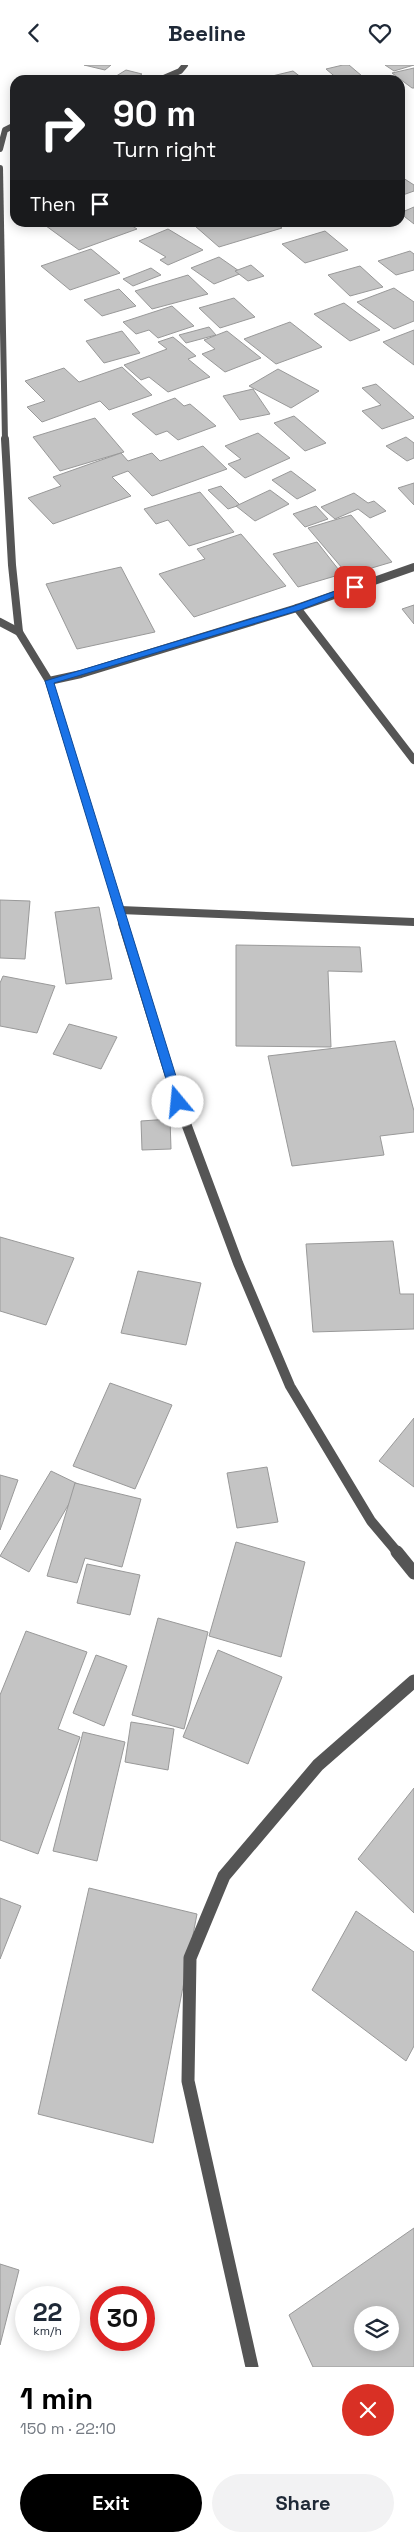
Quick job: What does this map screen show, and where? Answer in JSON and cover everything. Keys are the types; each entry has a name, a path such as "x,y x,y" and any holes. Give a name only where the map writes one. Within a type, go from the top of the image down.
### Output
{"street":[{"path":"171,75 180,71 185,65"},
{"path":"0,149 2,131"},
{"path":"0,168 5,455 19,632 49,681 178,1102 238,1263 290,1386 371,1521 414,1573"},
{"path":"49,681 81,674 297,608 414,567"},
{"path":"297,608 414,760"},
{"path":"0,622 19,632"},
{"path":"120,910 414,922"},
{"path":"252,2367 188,2081 190,1958 224,1876 318,1765 414,1681"}],"building":[{"path":"84,65 111,65 105,70"},
{"path":"349,65 361,75 333,75 326,69"},
{"path":"385,65 414,65 394,71"},
{"path":"414,68 414,88 405,83 405,75 395,75 392,73"},
{"path":"126,70 142,74 140,75 118,75"},
{"path":"293,71 298,75 276,75"},
{"path":"405,179 414,185 414,191 405,194"},
{"path":"414,207 414,224 405,217 405,211"},
{"path":"47,227 134,227 137,229 79,250"},
{"path":"196,227 282,228 219,247"},
{"path":"168,229 203,250 168,265 160,260 166,257 139,241"},
{"path":"325,231 348,250 305,263 282,244"},
{"path":"91,249 120,273 70,290 41,266"},
{"path":"410,251 414,254 414,270 396,275 378,261"},
{"path":"219,257 242,273 214,284 191,268"},
{"path":"251,265 264,276 248,281 235,271"},
{"path":"360,266 383,287 350,296 328,275"},
{"path":"151,268 161,275 133,286 123,279"},
{"path":"188,275 208,294 152,309 135,291"},
{"path":"394,288 414,302 414,321 394,329 357,302"},
{"path":"119,289 136,306 102,316 84,300"},
{"path":"234,298 255,317 220,328 199,308"},
{"path":"344,303 380,330 350,341 314,314"},
{"path":"172,306 194,326 158,338 149,330 136,334 123,322"},
{"path":"290,322 322,347 276,364 244,339"},
{"path":"209,327 216,335 186,343 179,335"},
{"path":"414,330 414,365 383,342"},
{"path":"122,331 140,353 104,363 86,341"},
{"path":"227,331 261,358 225,372 202,354 215,349 204,340"},
{"path":"173,337 196,356 188,359 210,377 168,392 149,377 141,380 124,365 167,349 158,342"},
{"path":"122,367 152,395 109,410 100,401 42,422 27,407 45,401 25,381 64,368 79,382"},
{"path":"278,369 319,391 291,408 249,386"},
{"path":"376,384 414,418 382,429 362,411 381,405 362,388"},
{"path":"253,389 270,414 240,420 223,396"},
{"path":"175,398 184,406 190,404 216,426 178,440 167,431 156,435 132,414"},
{"path":"294,416 326,443 305,451 274,423"},
{"path":"95,418 124,452 60,471 33,437"},
{"path":"258,433 290,458 245,478 228,464 241,459 225,446"},
{"path":"406,437 414,443 414,458 407,461 386,446"},
{"path":"203,446 227,469 152,496 128,471 112,477 131,496 53,524 28,498 61,486 53,477 121,453 128,461 152,453 160,461"},
{"path":"291,471 316,490 297,499 272,480"},
{"path":"414,483 414,505 398,488"},
{"path":"221,486 240,505 228,509 208,490"},
{"path":"270,490 289,504 255,521 236,506"},
{"path":"200,492 234,532 189,546 168,520 156,524 144,509"},
{"path":"354,493 368,503 374,501 386,511 370,518 358,509 335,519 321,507"},
{"path":"316,506 328,519 305,527 293,514"},
{"path":"351,515 392,562 348,575 308,528"},
{"path":"241,534 286,586 194,617 159,574 205,559 197,549"},
{"path":"317,542 342,574 298,587 273,554"},
{"path":"121,567 155,632 77,649 46,584"},
{"path":"414,605 414,624 402,609"},
{"path":"0,900 30,901 25,959 0,958"},
{"path":"99,907 112,979 66,984 55,912"},
{"path":"236,945 360,947 362,972 328,971 331,1047 236,1046"},
{"path":"3,976 55,986 37,1033 0,1026 0,983"},
{"path":"69,1024 117,1037 101,1069 53,1054"},
{"path":"395,1041 414,1111 414,1132 380,1136 384,1155 292,1166 268,1056"},
{"path":"170,1119 171,1149 142,1150 141,1121"},
{"path":"0,1237 74,1258 46,1325 0,1311"},
{"path":"393,1241 400,1294 414,1294 414,1329 313,1332 306,1244"},
{"path":"138,1271 201,1283 186,1345 121,1333"},
{"path":"110,1383 172,1405 135,1489 73,1466"},
{"path":"414,1418 414,1487 379,1461"},
{"path":"267,1467 278,1522 237,1528 227,1473"},
{"path":"51,1471 80,1485 29,1572 0,1556"},
{"path":"0,1475 18,1480 0,1530"},
{"path":"75,1483 141,1499 122,1567 85,1558 77,1583 47,1576"},
{"path":"236,1542 305,1562 281,1657 209,1636"},
{"path":"87,1564 140,1575 130,1615 77,1603"},
{"path":"158,1618 208,1632 184,1729 132,1715"},
{"path":"26,1631 87,1652 58,1729 80,1737 38,1854 0,1840 0,1695"},
{"path":"218,1650 282,1677 248,1764 183,1737"},
{"path":"96,1655 127,1666 104,1726 73,1713"},
{"path":"131,1722 174,1729 168,1770 125,1762"},
{"path":"83,1732 125,1742 97,1861 53,1851"},
{"path":"414,1788 414,1913 358,1859"},
{"path":"89,1888 197,1914 153,2143 38,2114"},
{"path":"0,1898 21,1906 0,1959"},
{"path":"356,1911 414,1952 414,2046 406,2061 312,1990"},
{"path":"414,2228 414,2367 313,2367 289,2315"},
{"path":"0,2264 19,2270 0,2345"}],"route":[{"path":"178,1102 49,681 81,674 297,608 355,587"}]}
